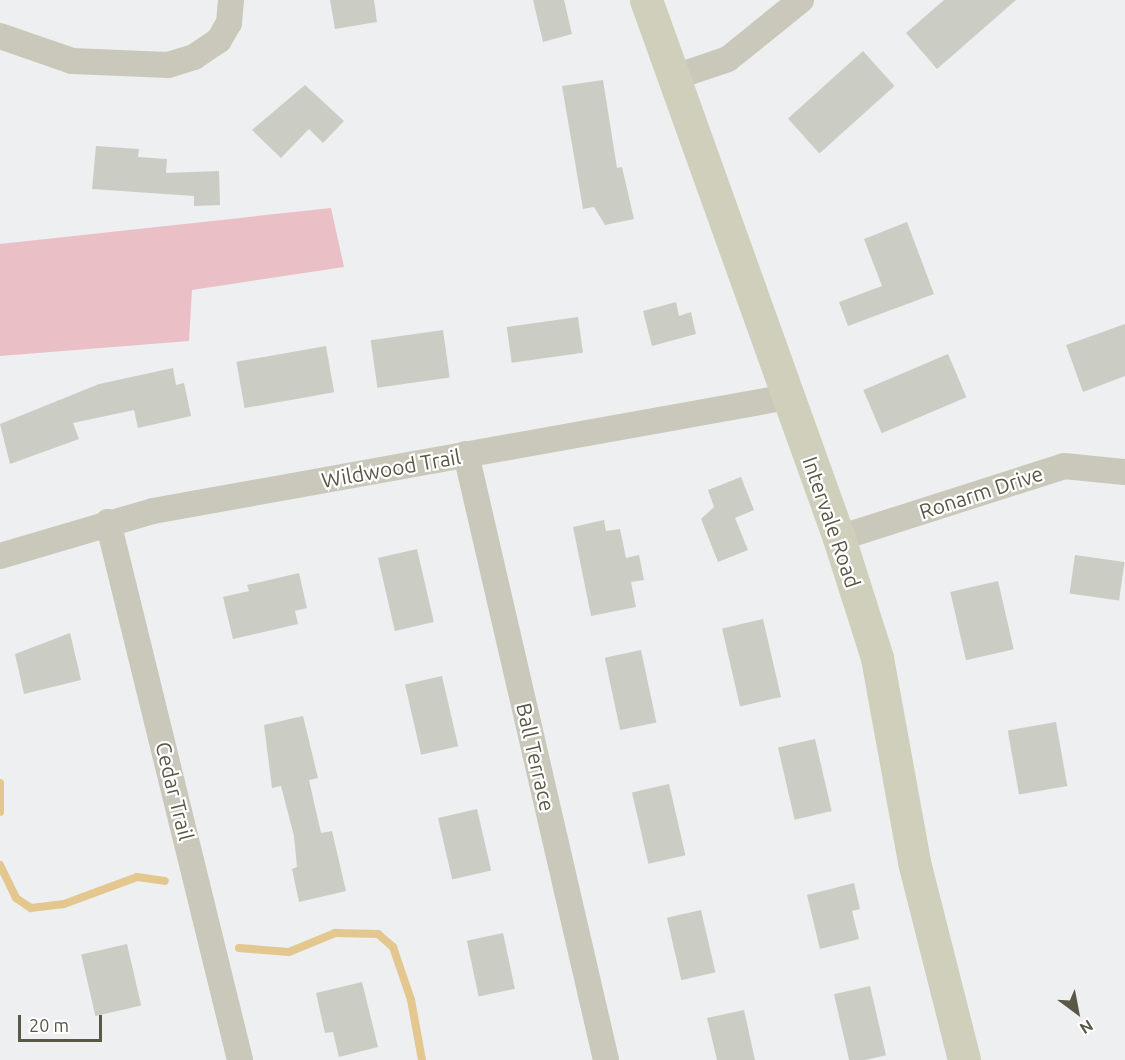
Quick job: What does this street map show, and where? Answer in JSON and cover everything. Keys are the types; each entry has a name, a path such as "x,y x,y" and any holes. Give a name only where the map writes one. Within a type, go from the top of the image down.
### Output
{"street":[{"path":"0,36 72,61 168,65 194,57 219,40 229,23 231,0"},
{"name":"Intervale Road","path":"646,0 672,78 839,538 877,658 914,862 964,1060"},
{"path":"672,78 728,58 801,0"},
{"name":"Wildwood Trail","path":"0,556 108,522 466,454 787,397"},
{"name":"Ball Terrace","path":"466,454 606,1060"},
{"name":"Ronarm Drive","path":"839,538 1064,466 1125,472"},
{"name":"Cedar Trail","path":"108,522 240,1060"}],"shaded area":[{"path":"331,208 344,267 192,290 189,341 0,356 0,244"}],"building":[{"path":"330,0 374,0 377,22 335,29"},
{"path":"533,0 564,0 572,34 543,42"},
{"path":"944,0 1016,0 937,69 906,33"},
{"path":"863,51 894,86 819,154 788,119"},
{"path":"603,80 617,168 622,167 634,219 605,225 594,207 583,209 562,86"},
{"path":"305,85 344,121 323,143 309,129 281,158 252,130"},
{"path":"96,146 139,149 138,157 167,159 166,173 219,171 220,205 194,206 194,196 92,189"},
{"path":"907,222 934,294 848,326 839,302 882,286 864,239"},
{"path":"676,302 679,316 691,312 696,334 652,346 643,311"},
{"path":"578,317 583,353 512,363 507,327"},
{"path":"1125,324 1125,376 1083,392 1066,345"},
{"path":"443,330 450,378 377,388 371,340"},
{"path":"326,346 334,392 245,408 236,362"},
{"path":"948,354 966,397 882,433 863,390"},
{"path":"173,368 176,385 184,383 191,416 138,428 134,410 73,423 79,439 10,464 0,424 99,384"},
{"path":"741,477 754,510 735,518 748,550 718,562 701,519 714,507 708,490"},
{"path":"604,520 606,531 620,529 626,558 639,555 644,580 631,582 636,607 591,616 573,527"},
{"path":"417,549 434,622 395,631 378,558"},
{"path":"1075,555 1125,562 1119,601 1070,594"},
{"path":"299,573 307,608 295,611 298,624 233,639 223,597 249,591 247,585"},
{"path":"998,581 1014,649 966,660 950,592"},
{"path":"763,619 781,697 740,706 722,628"},
{"path":"70,633 81,680 24,694 15,654"},
{"path":"641,650 656,722 620,730 605,658"},
{"path":"442,676 458,746 421,755 405,685"},
{"path":"303,716 318,778 309,780 321,833 332,831 346,891 299,902 292,869 297,867 294,836 281,786 272,788 264,725"},
{"path":"1056,722 1067,786 1019,795 1008,731"},
{"path":"815,739 832,811 795,820 778,748"},
{"path":"669,784 685,855 648,864 632,793"},
{"path":"477,809 491,870 452,879 438,818"},
{"path":"854,883 860,909 852,911 859,939 820,949 807,895"},
{"path":"701,910 715,972 681,980 667,918"},
{"path":"503,933 515,989 479,996 467,941"},
{"path":"127,944 141,1005 95,1016 81,955"},
{"path":"362,982 378,1047 339,1057 333,1032 325,1033 316,993"},
{"path":"870,986 886,1055 865,1060 849,1060 834,994"},
{"path":"744,1010 755,1060 717,1060 707,1018"}],"waterway":[{"path":"0,783 0,812"},
{"path":"0,865 16,898 31,908 64,904 137,877 165,881"},
{"path":"239,948 289,952 335,933 378,934 393,947 411,1000 422,1060"}]}
